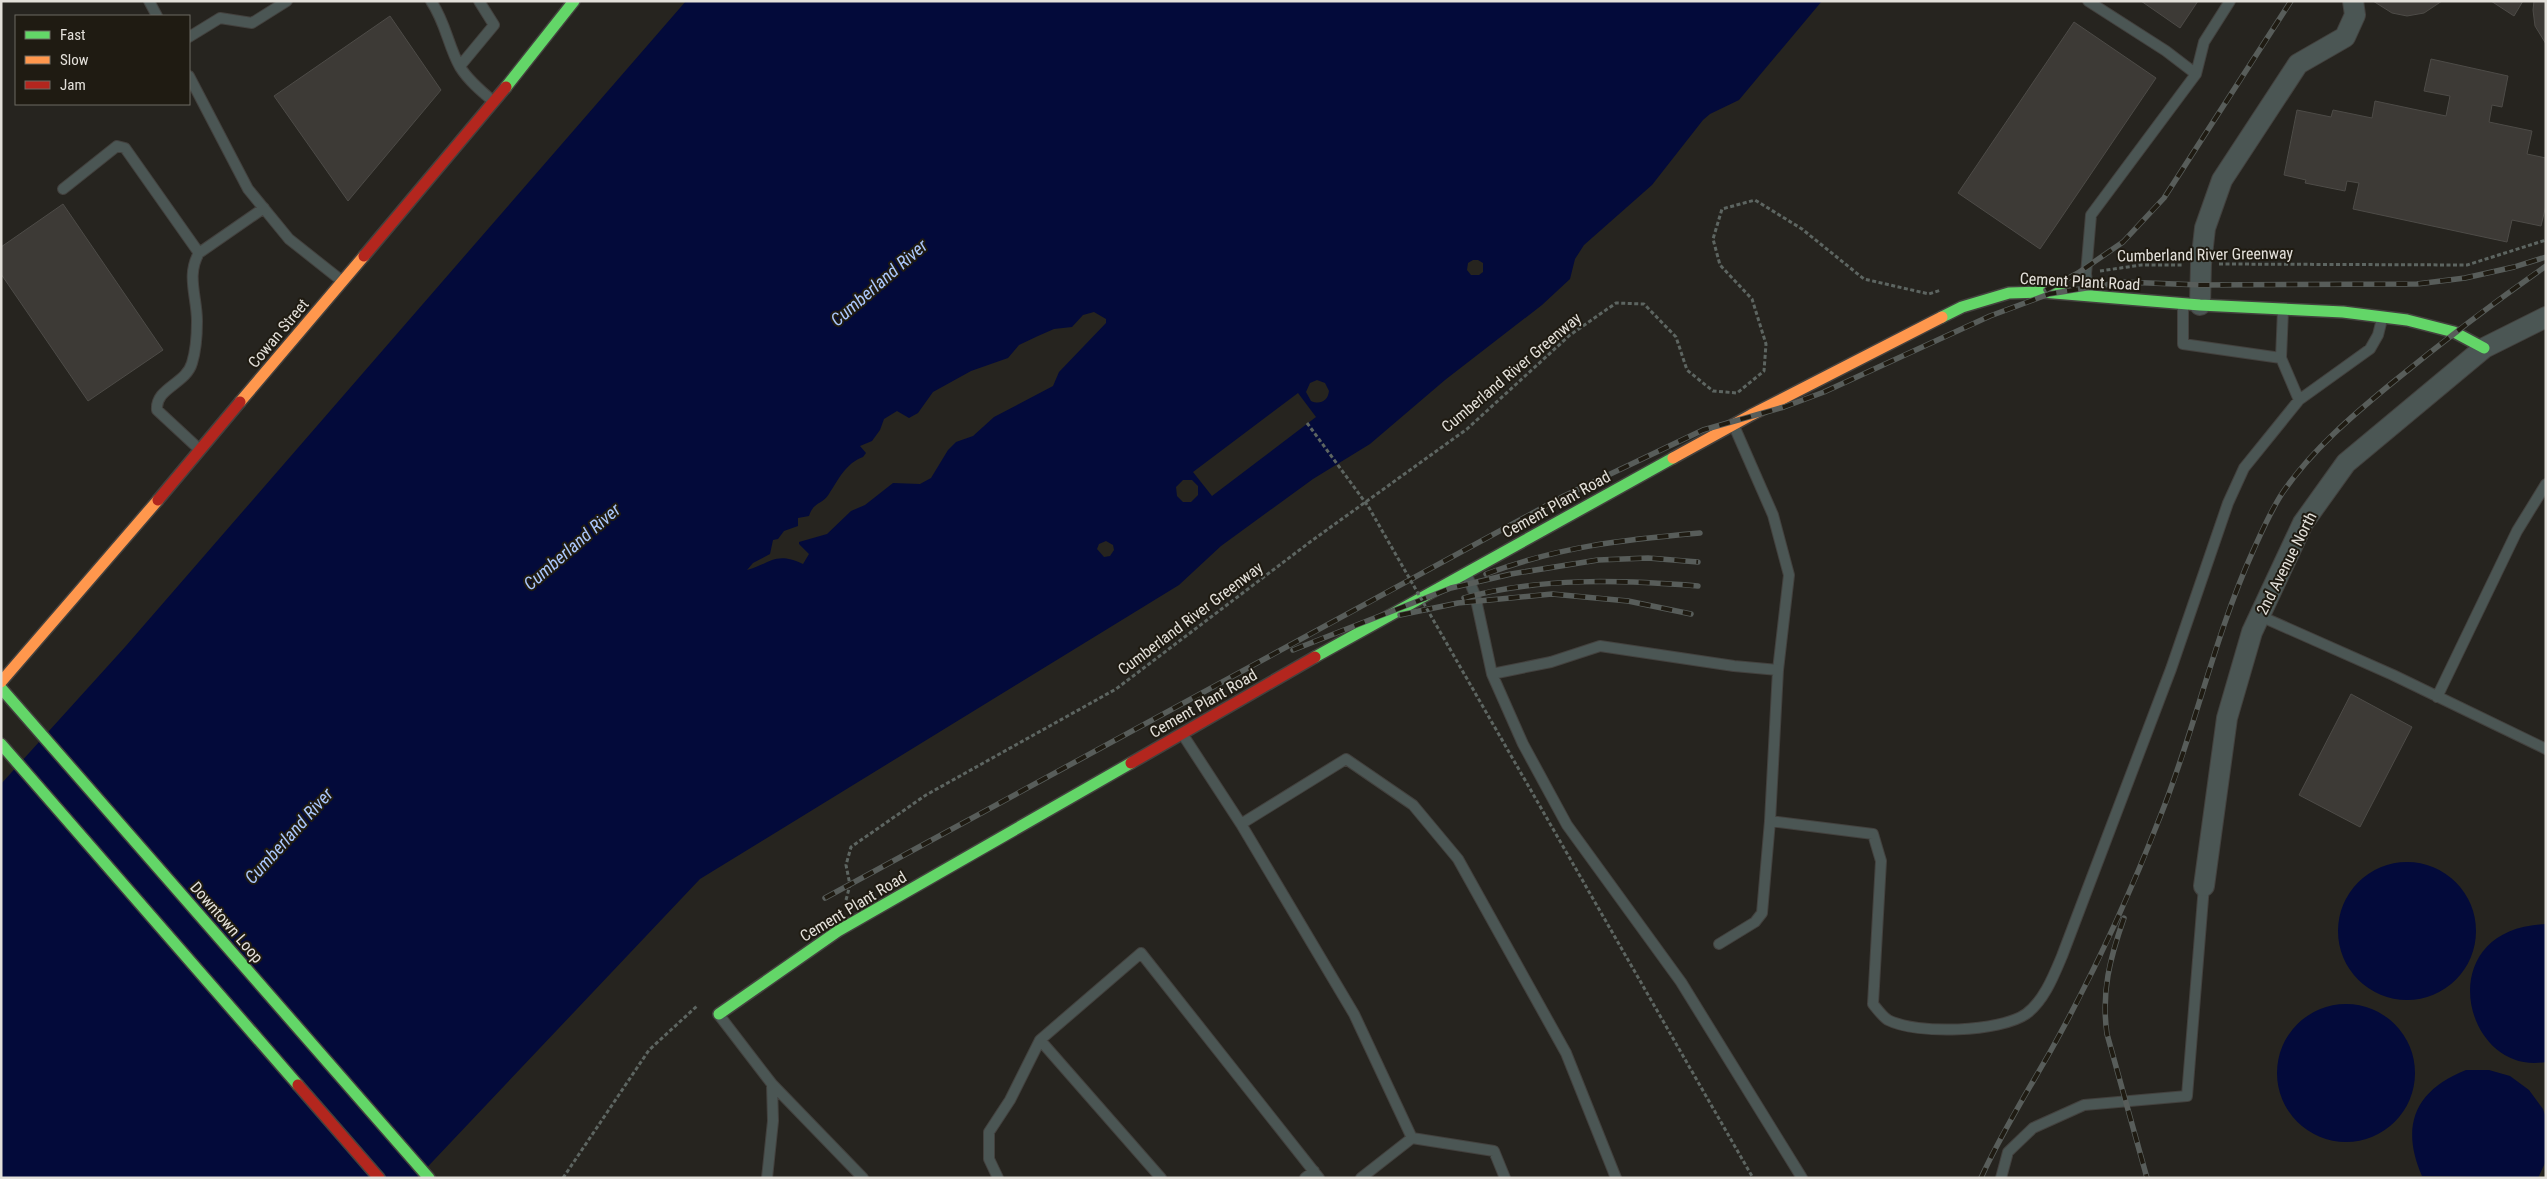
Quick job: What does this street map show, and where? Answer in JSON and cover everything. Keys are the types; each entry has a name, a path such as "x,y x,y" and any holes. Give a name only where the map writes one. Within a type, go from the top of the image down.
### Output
{"main road":[{"name":"Cowan Street","path":"1,682 34,646 494,102 574,1"},
{"name":"Cement Plant Road","path":"719,1014 838,931 1182,734 1466,573 1733,425 1962,307 2009,293 2042,292 2192,305 2343,312 2407,320 2454,332 2484,348"},
{"name":"Downtown Loop","path":"1,688 429,1178"},
{"path":"1,744 379,1178"}],"street":[{"path":"2192,305 2201,264 2205,228 2222,180 2298,64 2345,37 2355,15 2353,1"},
{"name":"2nd Avenue North","path":"2204,886 2227,718 2252,632 2304,523 2346,463 2484,348 2546,317"}],"lane":[{"path":"149,1 156,15"},
{"path":"190,35 220,18 252,23 287,1"},
{"path":"431,1 442,17 460,66 477,88 494,102"},
{"path":"460,66 494,25 479,1"},
{"path":"2088,1 2166,50 2196,74"},
{"path":"2089,297 2086,274 2091,215 2196,74 2204,42 2230,1"},
{"path":"190,78 248,189 289,239 342,281"},
{"path":"63,189 118,146 125,148 199,253"},
{"path":"200,450 157,410 157,403 162,394 181,380 192,365 198,320 192,270 193,263 199,253 264,208"},
{"path":"2192,305 2183,344 2281,358"},
{"path":"2283,309 2281,358 2299,400"},
{"path":"1770,821 1873,834 1881,861 1873,1004 1888,1020 1922,1029 1984,1027 2014,1020 2028,1013 2043,994 2062,956 2171,668 2228,503 2244,468 2299,400 2370,350 2378,335 2383,317"},
{"path":"1719,944 1755,922 1762,913 1770,821 1781,632 1790,574 1773,515 1733,425"},
{"path":"2437,697 2517,531 2546,484"},
{"path":"1466,573 1475,595 1492,674 1523,744 1567,825 1681,982 1802,1178"},
{"path":"2260,616 2546,749"},
{"path":"1492,674 1551,662 1600,646 1734,666 1778,670"},
{"path":"1182,734 1241,824 1354,1014 1412,1138"},
{"path":"1241,824 1346,759 1413,805 1458,859 1566,1053 1616,1178"},
{"path":"2001,1178 2008,1152 2033,1128 2084,1105 2188,1096 2204,886"},
{"path":"998,1178 989,1158 988,1132 1010,1100 1040,1040 1141,954 1317,1174 1305,1178"},
{"path":"719,1014 772,1084 863,1178"},
{"path":"1040,1040 1161,1178"},
{"path":"767,1178 773,1122 772,1084"},
{"path":"1361,1178 1412,1138 1494,1152 1505,1178"}],"path":[{"name":"Cumberland River Greenway","path":"845,902 850,885 846,865 851,847 926,795 1116,690 1310,542 1467,428 1570,335 1616,303 1644,304 1676,337 1688,370 1713,391 1737,393 1764,371 1766,344 1752,299 1720,265 1713,239 1722,209 1755,200 1802,229 1864,279 1929,294 1945,289"},
{"name":"Cumberland River Greenway","path":"2086,274 2141,266 2201,264 2467,265 2546,240"},
{"path":"1307,424 1368,506 1753,1178"},
{"path":"563,1178 649,1050 703,1000"}],"water":[{"name":"Cumberland River","path":"686,1 1822,1 1739,100 1710,114 1703,120 1652,185 1584,245 1575,259 1570,279 1542,305 1445,380 1370,444 1313,479 1221,546 1179,585 700,879 417,1178 1,1178 1,784 125,647","holes":["1478,260 1483,263 1483,272 1479,275 1471,275 1467,270 1468,263","1094,312 1106,319 1106,323 1059,372 1053,386 994,417 973,436 956,442 948,450 931,478 920,484 893,483 865,505 851,511 827,534 799,542 809,554 803,564 794,560 780,558 747,570 753,563 770,554 773,540 778,539 784,531 798,526 798,518 809,516 813,508 824,500 847,468 866,453 860,446 872,441 880,430 884,419 897,411 909,418 918,413 933,392 971,371 1008,358 1019,345 1038,336 1054,329 1072,327 1083,315","1317,380 1325,383 1329,391 1325,400 1317,403 1311,401 1306,392 1310,383","1298,393 1316,417 1212,496 1193,472","1183,480 1192,480 1198,486 1198,495 1191,502 1183,502 1177,496 1176,487","1106,541 1113,545 1114,550 1110,556 1104,557 1097,549 1099,544"]},
{"path":"2407,862 2433,867 2456,882 2471,905 2476,931 2471,957 2456,980 2433,995 2407,1000 2381,995 2358,980 2343,957 2338,931 2343,905 2358,882 2381,867"},
{"path":"2546,924 2546,1062 2517,1061 2494,1047 2478,1026 2471,1000 2472,973 2485,949 2509,932"},
{"path":"2346,1004 2372,1009 2395,1024 2410,1047 2415,1073 2410,1099 2395,1122 2372,1137 2346,1142 2320,1137 2297,1122 2282,1099 2277,1073 2282,1047 2297,1024 2320,1009"},
{"path":"2466,1070 2489,1070 2510,1076 2529,1090 2543,1109 2546,1118 2546,1161 2538,1178 2422,1176 2415,1158 2412,1141 2413,1126 2417,1112 2424,1099 2435,1088 2449,1078"}],"building":[{"path":"2141,1 2198,1 2180,28"},
{"path":"2373,1 2442,1 2424,13 2407,16 2392,13"},
{"path":"2491,1 2523,1 2514,16"},
{"path":"2534,1 2546,1 2546,44 2535,26"},
{"path":"390,16 441,90 348,201 274,96"},
{"path":"2074,22 2156,78 2040,249 1958,193"},
{"path":"2431,59 2508,76 2502,107 2492,105 2489,122 2532,131 2527,154 2546,158 2546,205 2541,226 2512,220 2507,242 2353,209 2359,183 2347,181 2345,191 2305,183 2306,180 2284,175 2297,110 2331,117 2333,110 2372,118 2375,101 2446,116 2450,96 2424,91"},
{"path":"63,204 163,350 88,401 1,274 1,247"},
{"path":"2351,694 2412,727 2360,827 2299,795"}],"railway":[{"path":"2046,290 2078,273 2123,242 2164,198 2291,1"},
{"path":"825,898 1564,496 1703,430 1784,407 1824,392 1990,316 2049,294 2123,282 2201,285 2417,284 2465,278 2514,267 2546,257"},
{"path":"1981,1178 2005,1130 2081,995 2123,907 2184,751 2239,584 2263,528 2283,492 2320,447 2363,408 2449,338 2546,266"},
{"path":"1486,574 1540,557 1592,546 1644,538 1700,533"},
{"path":"1293,650 1451,588 1511,574 1598,560 1648,558 1698,562"},
{"path":"1464,598 1493,591 1551,583 1640,582 1698,586"},
{"path":"1400,615 1458,603 1552,594 1628,601 1691,614"},
{"path":"2124,918 2108,975 2105,1019 2107,1034 2147,1178"}],"traffic: fast":[{"path":"506,87 574,1"},
{"path":"1942,317 1962,307 2009,293 2042,292 2200,305 2343,312 2407,320 2454,332 2484,348"},
{"path":"1315,657 1673,458"},
{"path":"1,688 429,1178"},
{"path":"1,744 298,1085"},
{"path":"719,1014 838,931 1131,763"}],"traffic: slow":[{"path":"240,402 364,256"},
{"path":"1673,458 1751,415 1942,317"},
{"path":"1,682 158,500"}],"traffic: jam":[{"path":"364,256 506,87"},
{"path":"158,500 240,402"},
{"path":"1131,763 1315,657"},
{"path":"298,1085 379,1178"}]}
